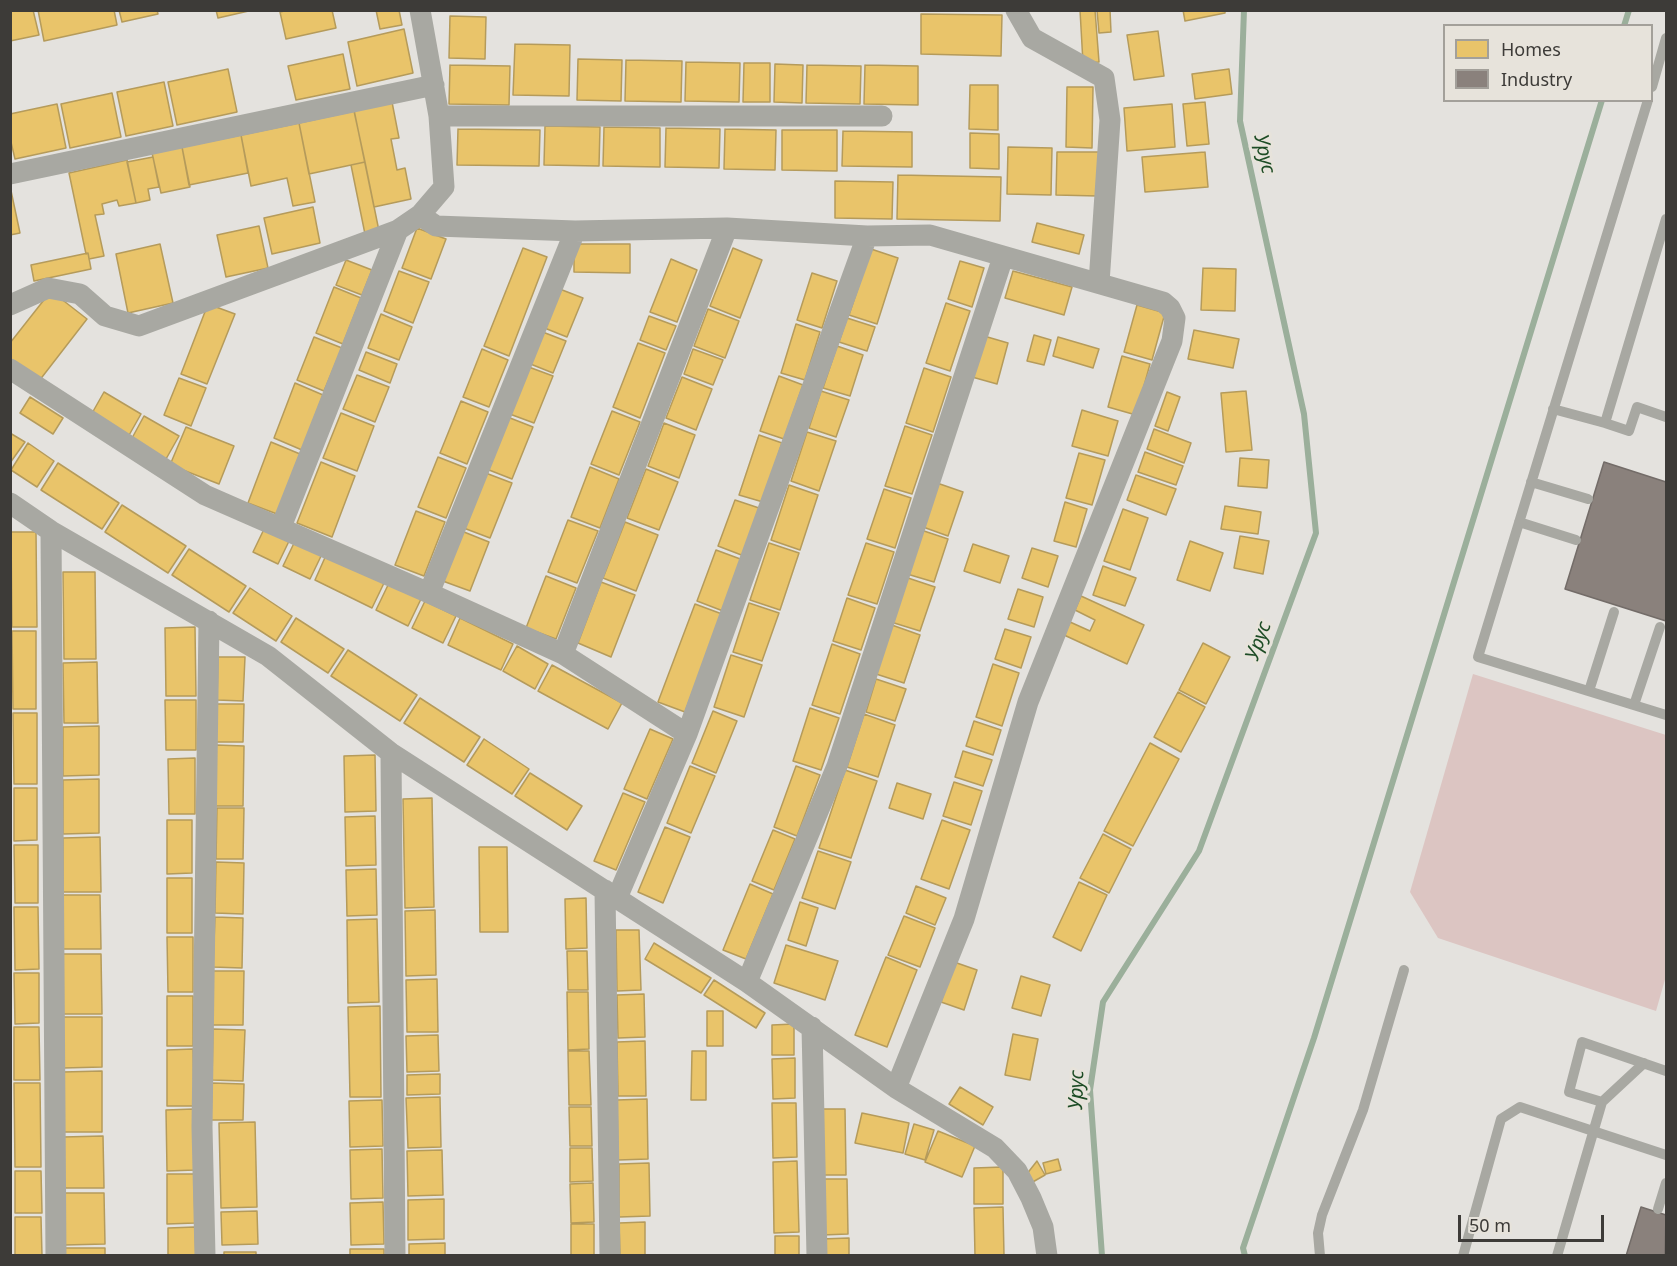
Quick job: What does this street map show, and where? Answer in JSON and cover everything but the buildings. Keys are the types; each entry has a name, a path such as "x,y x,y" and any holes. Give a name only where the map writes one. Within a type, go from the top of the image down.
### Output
{"street":[{"path":"10,305 48,288 80,294 105,316 139,326 398,230 420,215 444,187 439,116 420,10"},
{"path":"1016,10 1032,38 1104,78 1110,120 1099,283"},
{"path":"10,174 434,85"},
{"path":"439,116 882,117"},
{"path":"420,215 436,226 575,231 726,228 867,236 930,235 1163,302 1170,308 1175,318 1175,330 1028,702 964,919 896,1088"},
{"path":"563,654 726,228"},
{"path":"281,527 398,230"},
{"path":"429,593 575,231"},
{"path":"610,1256 611,894 687,734 867,236"},
{"path":"747,982 837,766 1003,257"},
{"path":"10,369 206,495 563,654 687,734"},
{"path":"10,503 51,531 268,656 391,753 747,982 896,1088 994,1148 1017,1171 1043,1227 1047,1256"},
{"path":"51,531 56,1256"},
{"path":"205,1256 202,1127 209,621"},
{"path":"391,753 395,1256"},
{"path":"812,1027 817,1256"}],"lane":[{"path":"1653,84 1666,38"},
{"path":"1646,102 1478,657 1666,715"},
{"path":"1605,423 1666,221"},
{"path":"1553,409 1629,431 1637,407 1666,417"},
{"path":"1531,482 1588,500"},
{"path":"1519,522 1576,540"},
{"path":"1589,691 1614,612"},
{"path":"1634,705 1660,627"},
{"path":"1320,1256 1318,1233 1325,1205 1363,1110 1404,970"},
{"path":"1602,1101 1569,1092 1582,1042 1666,1071"},
{"path":"1557,1256 1602,1101 1644,1063"},
{"path":"1463,1256 1501,1119 1520,1107 1666,1155"},
{"path":"1658,1209 1666,1183"}],"shaded area":[{"path":"1473,674 1666,735 1666,976 1656,1011 1438,938 1410,892"}],"waterway":[{"name":"Урус","path":"1102,1256 1090,1090 1103,1002 1199,851 1316,533 1304,414 1240,121 1244,10"},
{"path":"1625,24 1629,10"},
{"path":"1245,1256 1243,1248 1314,1038 1601,102"}]}
